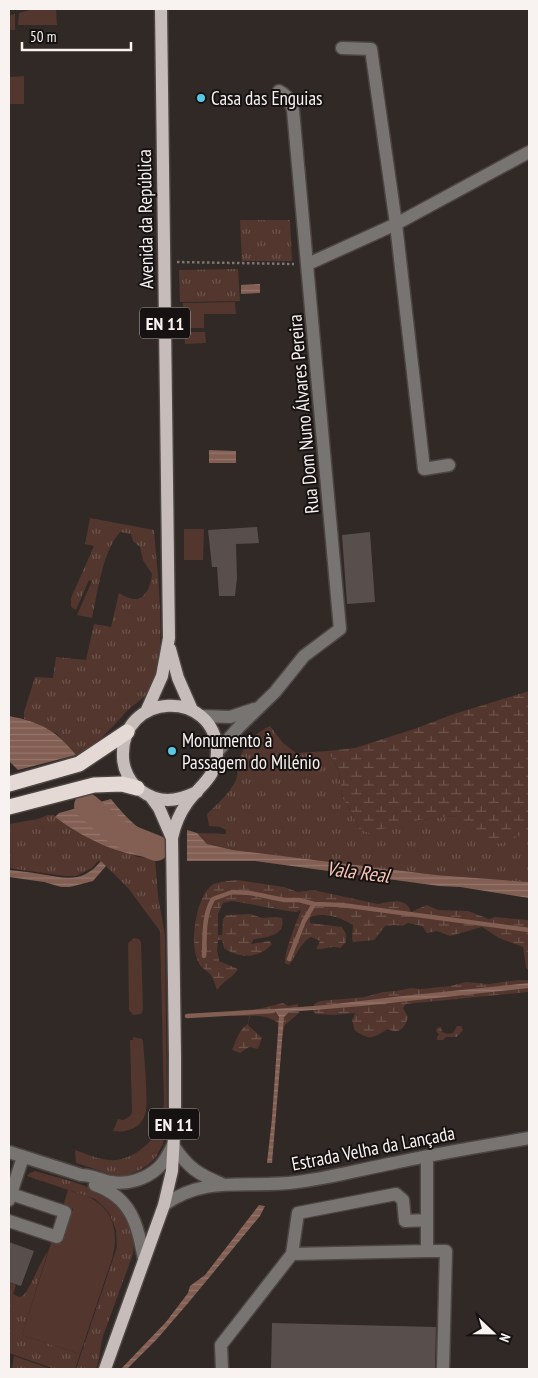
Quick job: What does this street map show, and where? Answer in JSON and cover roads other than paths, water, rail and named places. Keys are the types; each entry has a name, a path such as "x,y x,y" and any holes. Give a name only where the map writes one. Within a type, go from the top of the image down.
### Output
{"highway":[{"path":"9,784 79,764 127,732"},
{"path":"9,807 94,784 122,784 137,788"}],"main road":[{"path":"154,9 161,29"},
{"name":"Avenida da República","path":"161,9 169,638 178,678 197,713"},
{"name":"Avenida da República","path":"146,712 162,676 169,638"},
{"path":"146,712 163,706 181,707 197,713"},
{"name":"EN 11","path":"146,712 135,720 127,732 122,747 123,762 128,776 137,788 151,797 159,808 172,838"},
{"name":"EN 11","path":"105,1369 164,1205 172,1171 175,1056 172,838 175,823 181,810 208,781 214,768 217,752 214,738 197,713"},
{"name":"EN 11","path":"151,797 166,800 182,799 196,792"}],"street":[{"path":"342,48 371,49 396,224 424,469 450,465"},
{"name":"Rua Dom Nuno Álvares Pereira","path":"217,752 238,728 275,692 304,656 340,629 293,110 287,95 279,91"},
{"path":"308,264 396,224 529,152"},
{"name":"Rua Dom Nuno Álvares Pereira","path":"197,713 230,717 246,713 261,706"},
{"name":"Estrada Velha da Lançada","path":"164,1205 187,1192 222,1184 271,1185 296,1183 529,1138"},
{"path":"9,1152 81,1176 89,1175 120,1183 134,1181 158,1168 173,1145"},
{"name":"Estrada Velha da Lançada","path":"173,1145 194,1171 222,1184"},
{"path":"9,1221 57,1237 65,1212 10,1198 23,1157"},
{"path":"427,1157 427,1251"},
{"path":"81,1176 86,1182 114,1193 124,1203 136,1222 144,1259"},
{"path":"222,1369 221,1345 292,1254 298,1213 396,1194 403,1200 405,1221 427,1220"},
{"path":"292,1254 446,1251 443,1369"}],"water":[{"path":"260,284 260,293 241,294 241,285"},
{"path":"209,450 236,451 236,463 209,463"},
{"path":"9,716 30,721 47,728 69,746 76,755 18,770 9,761"},
{"path":"111,799 136,826 155,837 155,858 115,850 102,845 55,817 59,813"},
{"path":"187,830 197,833 207,844 233,850 436,875 529,882 529,898 460,887 439,886 255,861 187,861"},
{"path":"101,861 106,866 93,881 70,887 9,877 9,870 73,878 87,873"},
{"path":"529,983 529,988 289,1012 284,1017 272,1163 267,1163 279,1017 276,1012 265,1013 274,1009"},
{"path":"259,1205 265,1206 260,1216 189,1302 157,1339 127,1369 121,1369 166,1322 188,1293 190,1286 205,1275"}],"waterway":[{"name":"Vala Real","path":"87,806 118,833 156,848"},
{"path":"204,956 206,919 213,899 232,892 250,893 284,900 299,900 314,904"},
{"path":"289,959 304,921 314,904 342,905 529,930"},
{"path":"187,1016 273,1011"}],"place":[{"name":"Casa das Enguias","path":"201,98"},
{"name":"Monumento à Passagem do Milénio","path":"172,751"}]}
